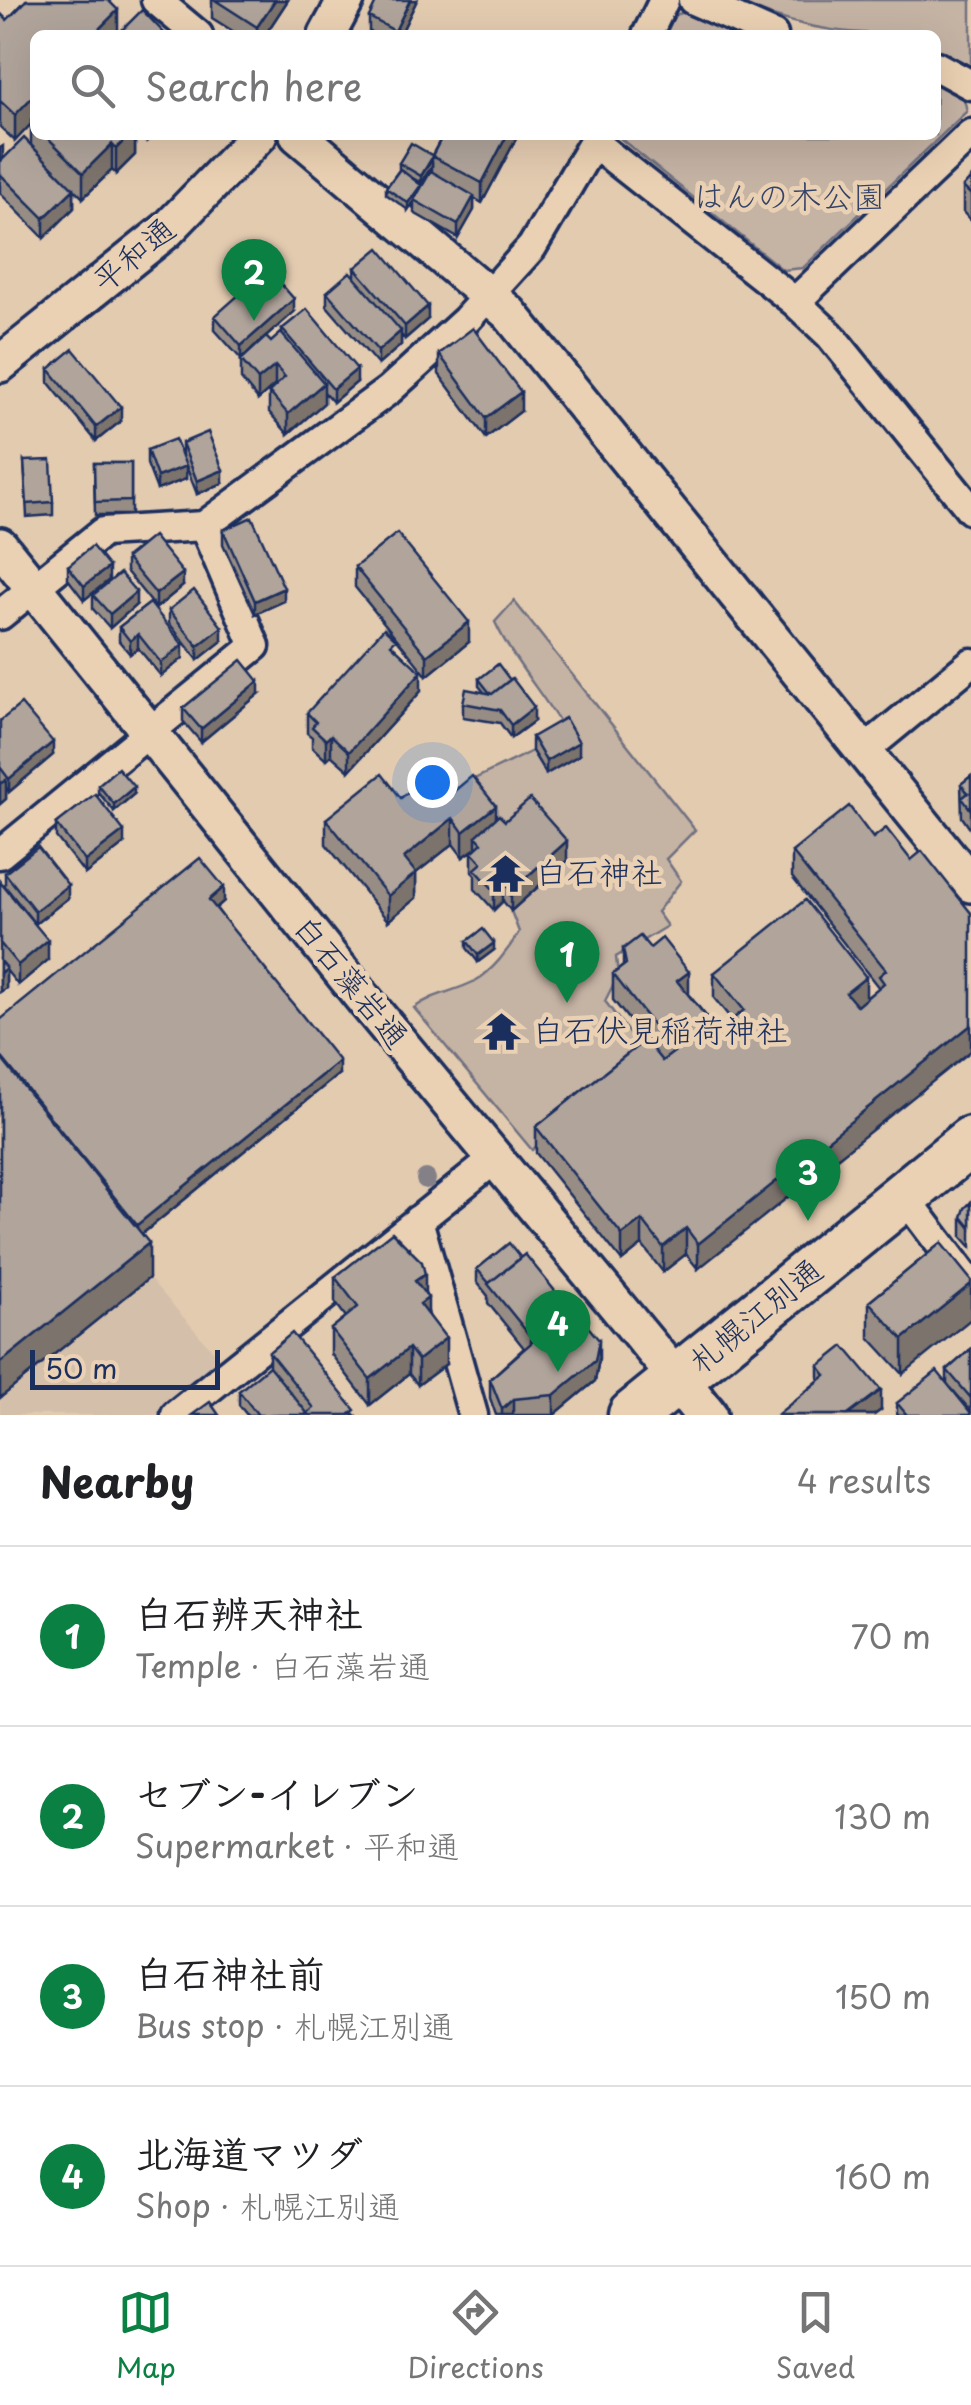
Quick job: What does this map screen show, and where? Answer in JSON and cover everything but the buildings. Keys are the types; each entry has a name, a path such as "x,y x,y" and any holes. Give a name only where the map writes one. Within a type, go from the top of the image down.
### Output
{"highway":[{"name":"札幌江別通","path":"633,1415 692,1397 904,1196 971,1141"}],"street":[{"path":"156,0 192,30"},
{"path":"330,30 346,0"},
{"path":"649,30 664,0"},
{"path":"693,0 762,30"},
{"path":"941,69 971,85"},
{"path":"795,302 971,134"},
{"name":"平和通","path":"0,364 167,230 254,140"},
{"path":"304,140 490,293 971,884"},
{"path":"0,615 103,532 204,526 389,390 425,360 490,293 547,226 595,140"},
{"path":"597,140 795,302 858,368 971,510"},
{"path":"0,854 255,646 204,526"},
{"name":"白石藻岩通","path":"0,546 152,730 366,1002 692,1397"},
{"path":"865,750 971,663"},
{"path":"176,1415 496,1158"},
{"path":"904,1196 971,1285"},
{"path":"418,1220 473,1415"}],"shaded area":[{"path":"0,1092 149,1278 221,1360 156,1415 0,1415"}],"green space":[{"path":"731,0 971,0 971,66 941,51 941,30 832,30"},
{"path":"684,12 725,30 665,30 672,16"},
{"name":"はんの木公園","path":"941,86 964,99 967,111 941,136"},
{"name":"はんの木公園","path":"622,140 937,140 803,268 783,270"},
{"path":"514,601 695,830 666,859 681,881 657,912 667,926 616,957 618,975 605,1001 647,1058 532,1150 414,1008 488,972 519,932 511,911 567,861 505,841 427,802 532,751 546,774 565,731 495,622"}],"place":[{"name":"セブン-イレブン","path":"254,321"},
{"name":"白石神社","path":"505,873"},
{"name":"白石辨天神社","path":"567,1003"},
{"name":"白石伏見稲荷神社","path":"502,1031"},
{"name":"白石神社前","path":"808,1221"},
{"name":"北海道マツダ","path":"558,1372"}]}
